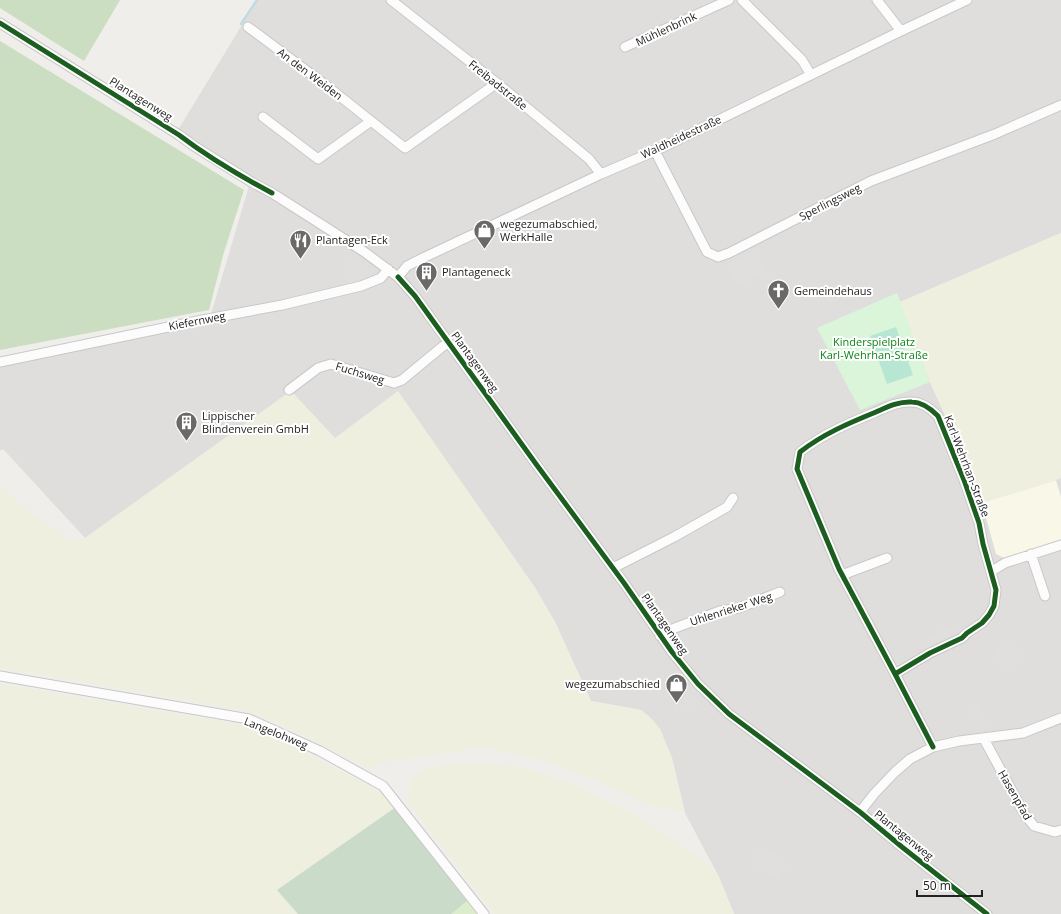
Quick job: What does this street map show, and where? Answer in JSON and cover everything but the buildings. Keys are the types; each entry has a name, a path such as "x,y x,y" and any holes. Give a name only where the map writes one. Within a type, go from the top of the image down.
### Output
{"street":[{"name":"Freibadstraße","path":"391,0 497,83 589,159 601,174"},
{"name":"Mühlenbrink","path":"625,47 729,0"},
{"path":"742,0 802,60 811,75"},
{"path":"877,0 901,31"},
{"name":"Waldheidestraße","path":"398,277 407,266 413,263 601,174 655,151 967,0"},
{"name":"Plantagenweg","path":"0,23 179,135 194,146 325,226 363,251 398,277 415,296 613,568 685,670 713,700 729,714 860,812 987,914"},
{"name":"An den Weiden","path":"248,27 327,86 405,148 497,83"},
{"name":"Sperlingsweg","path":"655,151 707,252 718,257 729,253 871,181 995,134 1061,105"},
{"path":"263,117 318,159 371,121"},
{"name":"Kiefernweg","path":"0,362 167,327 282,305 361,286 381,278 388,269"},
{"name":"Fuchsweg","path":"289,390 318,368 332,364 394,383 402,380 448,342"},
{"name":"Karl-Wehrhan-Straße","path":"895,674 930,653 962,638 982,623 994,606 996,590 992,571 983,544 979,523 964,480 938,416 931,408 912,402 896,404 814,441 800,452 797,469 822,532 842,575 933,747"},
{"path":"613,568 674,537 727,507 733,498"},
{"path":"992,571 1005,563 1061,545"},
{"path":"1031,554 1045,596"},
{"path":"842,575 886,558"},
{"name":"Uhlenrieker Weg","path":"660,636 667,631 720,611 739,608 780,592"},
{"name":"Langelohweg","path":"0,676 249,719 320,751 383,786 484,914"},
{"path":"860,812 874,794 893,774 910,759 933,747 1023,733 1061,718"},
{"name":"Hasenpfad","path":"984,739 1025,815 1034,826 1055,832 1061,830"}],"shaded area":[{"path":"257,0 1061,0 1061,233 900,302 930,382 982,503 1061,478 1061,914 734,914 719,877 685,813 672,758 660,729 641,710 591,701 555,622 534,586 335,439 291,391 85,538 3,449 0,451 0,365 212,322 211,314 252,176 178,130"},
{"path":"755,252 765,273 738,287 727,266"},
{"path":"354,257 372,270 372,275 350,284 343,271 346,265"},
{"path":"1056,480 1061,497 1061,543 1008,560 996,554 982,503"},
{"path":"955,623 961,629 929,646 924,640"},
{"path":"1010,638 1026,655 1021,660 1005,643"},
{"path":"999,648 1013,663 1008,669 994,654"},
{"path":"680,681 696,701 688,708 672,688"},
{"path":"979,705 987,725 981,729 972,708"},
{"path":"765,846 787,865 776,880 752,862"}],"green space":[{"path":"0,0 120,0 84,61 0,8"},
{"path":"0,41 244,190 224,252 209,310 0,350"},
{"path":"1061,233 1061,478 982,503 930,382 900,302"},
{"name":"Kinderspielplatz Karl-Wehrhan-Straße","path":"897,293 930,382 860,410 817,328"},
{"path":"896,327 913,375 887,384 870,336"},
{"path":"291,391 335,438 398,391 534,586 555,622 591,701 641,710 651,718 660,729 672,758 685,813 649,804 552,763 483,747 386,762 368,768 272,720 243,710 0,668 0,484 21,505 71,542 85,538"},
{"path":"0,684 254,727 380,792 396,807 277,890 298,914 0,914"},
{"path":"477,763 526,768 569,783 632,813 705,861 719,877 734,914 495,914 409,804 408,793 414,777 429,767"},
{"path":"396,807 467,901 451,914 298,914 277,890"},
{"path":"467,901 477,914 451,914"}],"waterway":[{"path":"241,24 257,0"}],"cycle path":[{"path":"0,23 179,135 224,166 272,193"},
{"path":"398,277 415,296 624,583 672,652 698,684 729,714 860,812 987,914"},
{"path":"895,674 839,569 797,469 800,452 827,434 889,406 902,402 912,402 926,406 938,416 964,480 979,523 983,544 996,590 994,606 982,623 962,638 930,653 895,674 933,747"}],"place":[{"name":"wegezumabschied, WerkHalle","path":"484,250"},
{"name":"Plantagen-Eck","path":"300,260"},
{"name":"Plantageneck","path":"427,292"},
{"name":"Gemeindehaus","path":"778,310"},
{"name":"Lippischer Blindenverein GmbH","path":"186,442"},
{"name":"wegezumabschied","path":"676,704"}]}
